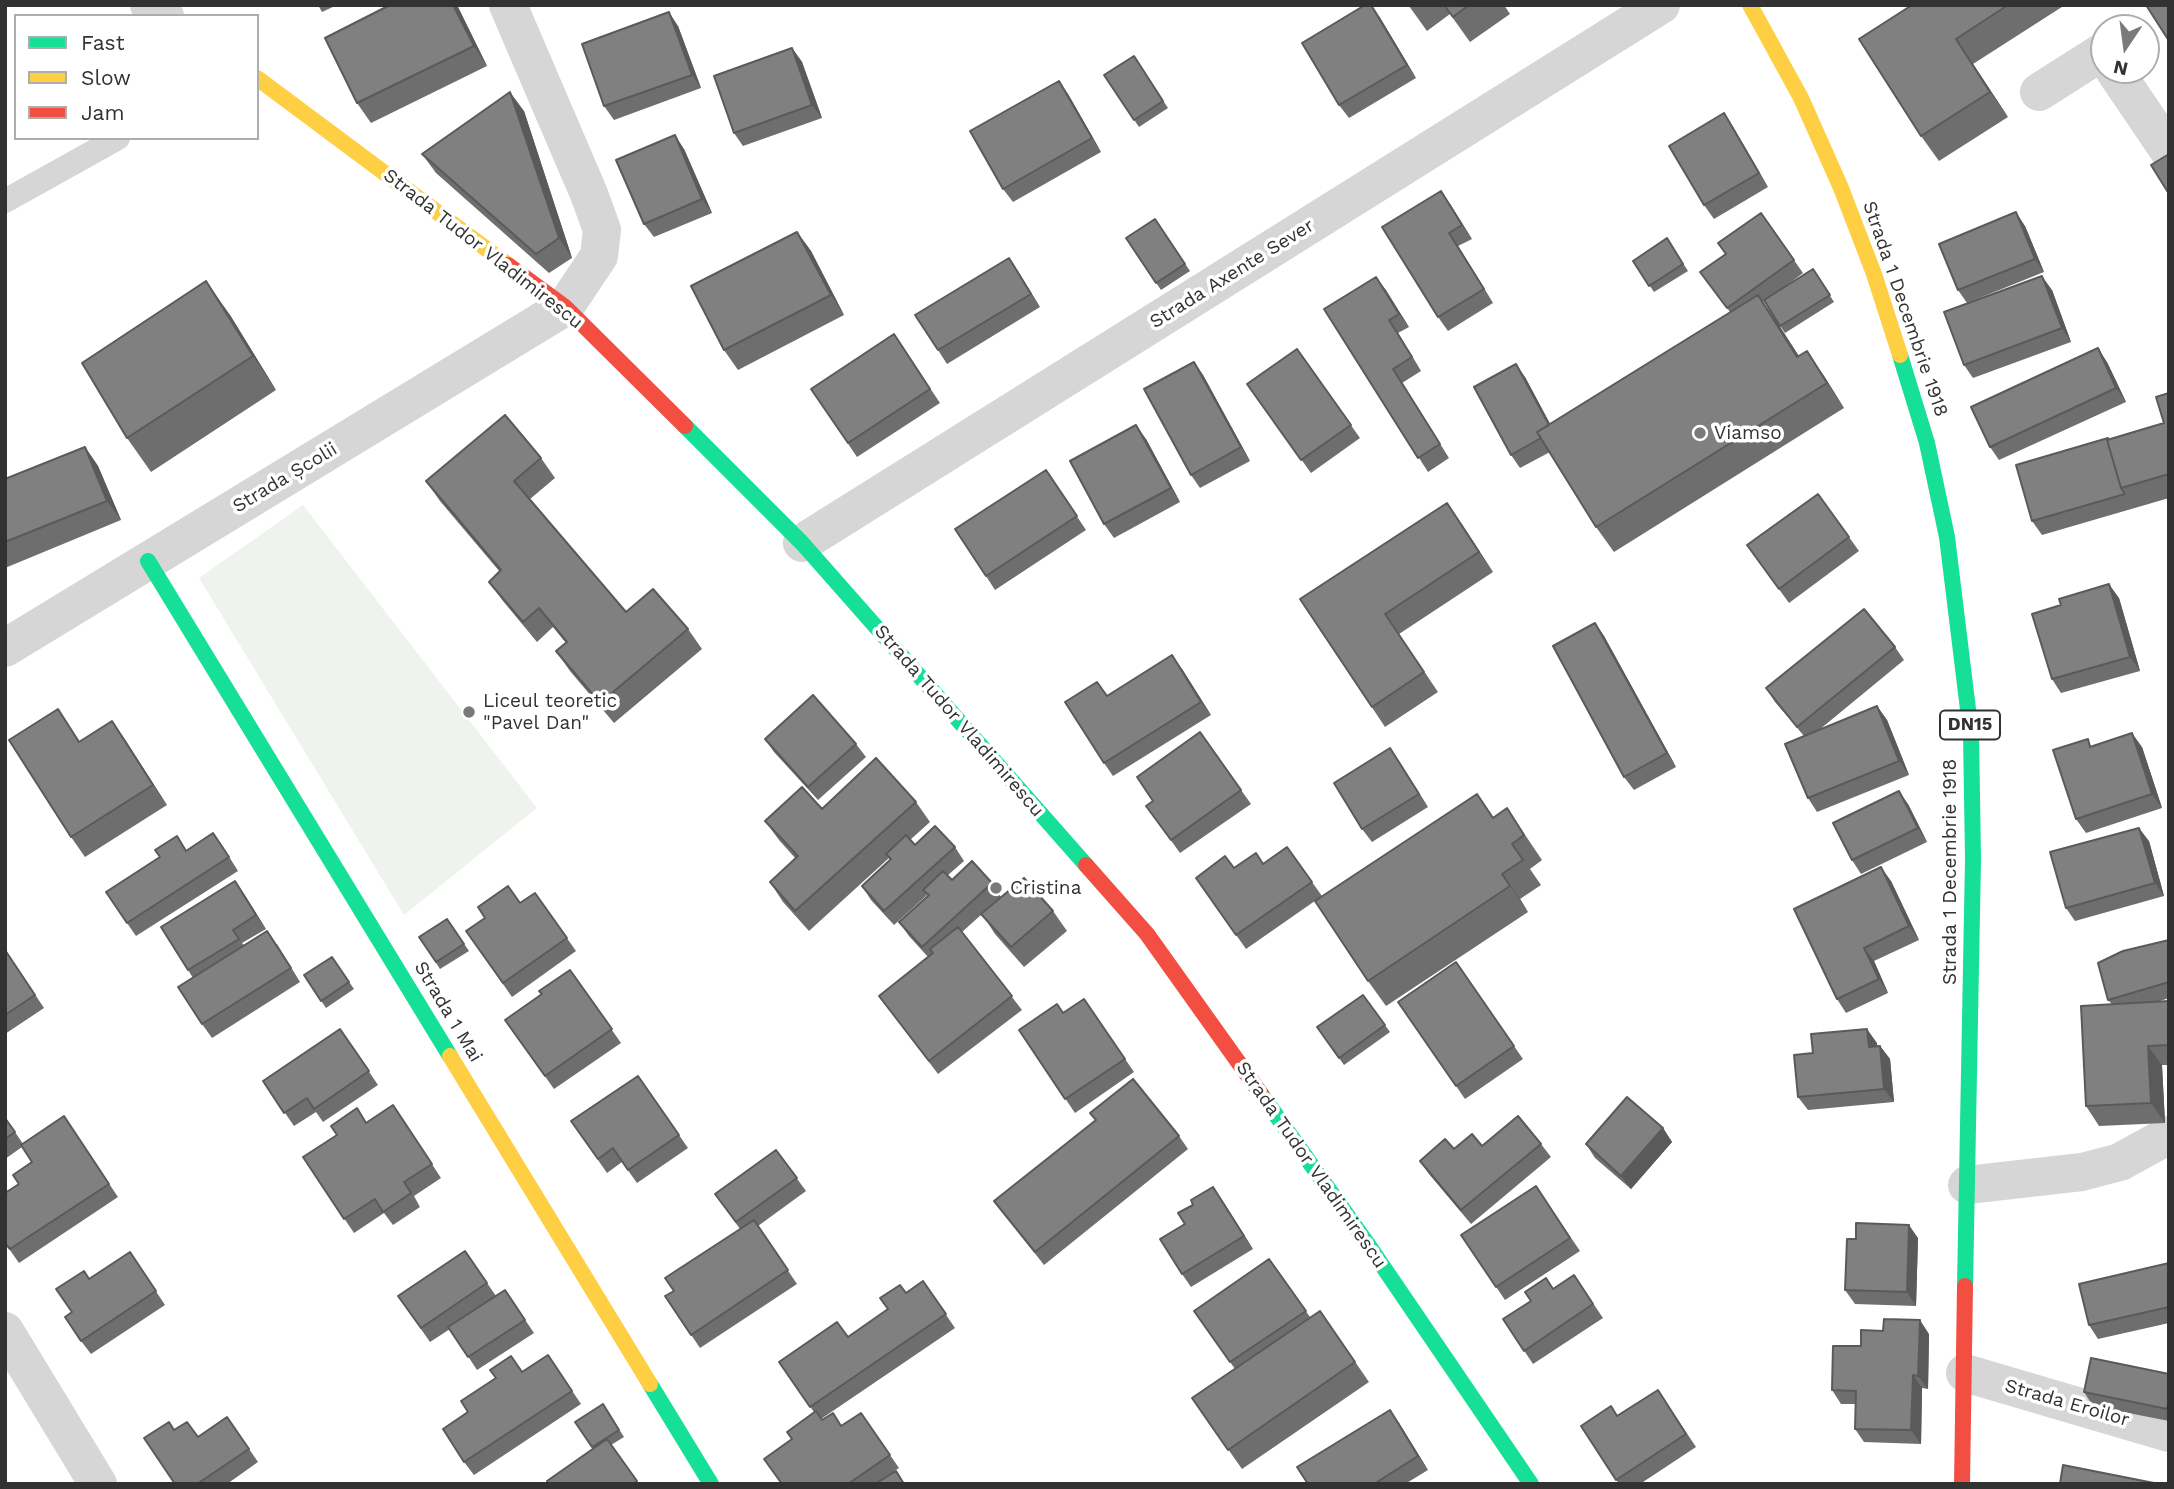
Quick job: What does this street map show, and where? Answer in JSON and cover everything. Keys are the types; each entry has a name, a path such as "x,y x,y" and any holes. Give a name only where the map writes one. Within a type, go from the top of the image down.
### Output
{"street":[{"path":"508,5 602,230 598,256 565,307"},
{"name":"Strada Axente Sever","path":"802,543 1661,5"},
{"name":"Strada 1 Decembrie 1918","path":"1760,12 1841,188 1874,274 1927,443 1947,537 1971,734 1972,900 1962,1484"},
{"path":"2039,92 2090,60"},
{"name":"Strada Tudor Vladimirescu","path":"259,79 565,307 802,543 1147,934 1368,1245 1531,1484"},
{"path":"2124,84 2169,151"},
{"name":"Strada Școlii","path":"5,648 565,307"},
{"name":"Strada 1 Mai","path":"148,561 711,1484"},
{"path":"1967,1185 2082,1172 2120,1161 2169,1135"},
{"path":"5,1331 98,1484"},
{"name":"Strada Eroilor","path":"1965,1373 2169,1433"}],"lane":[{"path":"5,201 113,140"}],"shaded area":[{"path":"303,505 537,808 404,915 199,578"}],"building":[{"path":"390,5 453,5 474,46 357,103 325,38"},
{"path":"1365,5 1371,5 1407,65 1339,105 1302,43"},
{"path":"1444,5 1469,5 1453,17"},
{"path":"1912,5 2008,5 1956,39 1990,92 1921,136 1859,39"},
{"path":"2146,5 2169,5 2169,41 2160,27 2160,14 2152,14"},
{"path":"669,12 692,75 604,106 582,44"},
{"path":"792,48 812,105 734,133 714,76"},
{"path":"1134,56 1163,101 1134,120 1104,75"},
{"path":"1059,81 1092,138 1003,189 970,131"},
{"path":"510,92 559,238 536,254 422,154"},
{"path":"1724,113 1759,173 1704,205 1669,146"},
{"path":"675,135 702,199 644,224 616,160"},
{"path":"2169,154 2169,194 2151,165"},
{"path":"1441,191 1462,225 1449,233 1484,289 1438,317 1382,227"},
{"path":"2016,212 2035,259 1958,290 1939,244"},
{"path":"1761,213 1794,260 1727,308 1700,272 1726,254 1718,243"},
{"path":"1155,219 1185,264 1156,283 1126,238"},
{"path":"797,232 831,295 724,350 691,286"},
{"path":"1667,238 1683,264 1649,286 1633,261"},
{"path":"1009,258 1031,294 938,350 915,315"},
{"path":"1813,269 1830,295 1780,326 1764,300"},
{"path":"2042,276 2062,328 1964,365 1944,312"},
{"path":"1376,277 1399,314 1389,320 1412,357 1393,369 1440,444 1418,458 1324,309"},
{"path":"206,281 253,356 127,438 82,363"},
{"name":"Viamso","path":"1758,295 1797,357 1807,351 1827,383 1596,527 1537,432"},
{"path":"894,334 930,389 848,443 811,389"},
{"path":"2098,348 2116,388 1990,447 1971,407"},
{"path":"1297,349 1351,425 1301,460 1247,384"},
{"path":"1194,362 1241,447 1191,475 1144,389"},
{"path":"1516,364 1549,425 1537,432 1541,438 1511,455 1474,387"},
{"path":"2169,393 2169,474 2121,488 2107,440 2164,423 2156,397"},
{"path":"505,415 541,458 514,481 626,612 653,589 688,629 600,703 556,651 567,642 539,608 523,622 489,582 501,570 426,481"},
{"path":"1136,425 1171,488 1104,524 1070,461"},
{"path":"2108,438 2125,494 2032,521 2016,465"},
{"path":"85,447 107,501 5,542 5,479"},
{"path":"1046,470 1077,516 986,576 955,529"},
{"path":"1818,494 1849,537 1779,589 1747,545"},
{"path":"1447,503 1479,552 1385,614 1424,672 1372,707 1300,599"},
{"path":"2109,584 2130,657 2052,679 2032,614 2061,605 2059,599"},
{"path":"1864,609 1895,647 1797,727 1766,688"},
{"path":"1595,623 1667,753 1624,777 1553,646"},
{"path":"1172,655 1201,702 1104,763 1065,702 1097,682 1107,696"},
{"path":"813,695 856,744 808,787 765,739"},
{"path":"1877,706 1899,761 1808,798 1785,744"},
{"path":"58,709 79,742 112,721 153,785 71,837 9,740"},
{"path":"1200,732 1241,790 1171,840 1146,806 1153,801 1137,777"},
{"path":"2132,733 2152,794 2076,819 2053,750 2088,739 2090,747"},
{"path":"1390,748 1419,794 1362,829 1334,783"},
{"path":"876,758 916,802 795,911 770,882 798,856 765,821 802,787 822,809"},
{"path":"1899,791 1918,828 1852,860 1833,823"},
{"path":"1477,794 1493,818 1507,808 1524,835 1512,844 1523,860 1502,874 1510,886 1368,981 1315,901"},
{"path":"935,826 955,847 884,911 862,886 891,859 886,854 906,835 915,845"},
{"path":"2139,828 2155,883 2066,908 2050,852"},
{"path":"213,833 229,857 127,923 106,892 160,857 155,850 177,836 186,851"},
{"path":"1287,847 1312,882 1236,935 1196,878 1225,856 1234,868 1256,853 1263,864"},
{"path":"972,861 992,883 922,947 899,922 929,895 923,890 943,871 952,880"},
{"path":"1881,867 1909,926 1864,948 1879,979 1837,999 1794,909"},
{"path":"1024,878 1053,911 1011,947 981,914"},
{"path":"235,881 256,915 233,930 239,939 188,970 161,927"},
{"path":"508,886 520,903 535,893 567,938 503,983 466,931 485,918 478,907"},
{"path":"447,919 464,944 436,962 419,937"},
{"path":"958,927 1012,996 929,1061 879,996 933,953 930,949"},
{"path":"267,931 291,968 202,1024 178,987"},
{"path":"2169,940 2169,982 2108,1000 2098,963 2123,951"},
{"path":"5,950 35,995 5,1015"},
{"path":"332,957 349,982 321,1001 304,975"},
{"path":"1456,962 1514,1046 1456,1086 1398,1002"},
{"path":"570,970 612,1029 545,1076 505,1020 542,994 539,991"},
{"path":"1363,995 1385,1025 1339,1058 1317,1027"},
{"path":"1084,999 1125,1059 1065,1099 1019,1030 1057,1004 1063,1013"},
{"path":"2169,1001 2169,1045 2148,1046 2151,1103 2086,1106 2081,1006"},
{"path":"340,1029 369,1071 314,1109 307,1098 284,1113 263,1081"},
{"path":"1867,1029 1869,1047 1880,1046 1884,1089 1798,1097 1794,1055 1813,1053 1811,1034"},
{"path":"638,1076 679,1135 628,1170 613,1148 598,1159 571,1121"},
{"path":"1133,1079 1179,1136 1035,1252 994,1201 1096,1120 1090,1113"},
{"path":"1627,1097 1663,1128 1621,1176 1586,1144"},
{"path":"393,1105 432,1164 404,1182 411,1193 383,1212 375,1199 344,1219 303,1157 337,1135 331,1126 357,1108 366,1123"},
{"path":"64,1116 109,1184 10,1249 5,1243 5,1193 19,1184 13,1175 32,1162 21,1145"},
{"path":"1518,1116 1541,1144 1461,1210 1420,1161 1445,1139 1454,1149 1472,1134 1482,1146"},
{"path":"5,1118 15,1132 5,1139"},
{"path":"776,1150 797,1178 736,1222 715,1194"},
{"path":"1536,1186 1570,1238 1496,1287 1461,1235"},
{"path":"1213,1187 1244,1236 1182,1274 1160,1239 1185,1224 1178,1213 1193,1205 1191,1200"},
{"path":"754,1220 788,1270 691,1335 665,1296 674,1291 665,1278"},
{"path":"1856,1223 1909,1225 1907,1292 1845,1290 1847,1239 1856,1239"},
{"path":"465,1251 487,1283 421,1328 398,1296"},
{"path":"130,1252 156,1291 81,1341 65,1317 72,1312 56,1289 84,1271 89,1279"},
{"path":"1269,1259 1306,1311 1230,1362 1194,1311"},
{"path":"2169,1263 2169,1307 2089,1325 2079,1284"},
{"path":"1574,1275 1593,1304 1524,1351 1503,1319 1531,1301 1525,1292 1546,1278 1553,1289"},
{"path":"923,1281 946,1314 810,1407 779,1362 837,1322 848,1337 888,1309 880,1298 900,1285 906,1293"},
{"path":"505,1290 525,1320 468,1357 448,1327"},
{"path":"1320,1311 1355,1362 1228,1450 1192,1398"},
{"path":"1884,1319 1920,1320 1918,1376 1913,1375 1911,1430 1855,1429 1856,1391 1832,1390 1833,1346 1861,1346 1861,1330 1883,1331"},
{"path":"548,1355 572,1391 464,1462 443,1429 468,1412 461,1401 496,1378 490,1370 511,1356 522,1372"},
{"path":"2091,1358 2169,1374 2167,1409 2084,1392"},
{"path":"1658,1390 1686,1434 1616,1480 1581,1426 1611,1406 1617,1416"},
{"path":"603,1404 619,1430 592,1447 575,1422"},
{"path":"1390,1410 1418,1456 1374,1484 1308,1484 1297,1467"},
{"path":"816,1411 822,1420 833,1413 841,1426 861,1413 890,1455 848,1484 782,1484 764,1459 792,1439 787,1432"},
{"path":"227,1417 249,1449 197,1484 175,1484 144,1438 169,1422 174,1430 187,1422 198,1437"},
{"path":"607,1439 637,1481 633,1484 548,1484 547,1481"},
{"path":"2063,1465 2159,1484 2060,1484"},
{"path":"896,1471 904,1484 875,1484"}],"traffic: fast":[{"path":"1900,355 1927,443 1947,537 1971,734 1973,859 1965,1286"},
{"path":"685,426 802,543 1086,865"},
{"path":"148,561 450,1056"},
{"path":"1261,1094 1369,1246 1531,1484"},
{"path":"650,1384 711,1484"}],"traffic: slow":[{"path":"1750,5 1801,98 1841,188 1874,274 1900,355"},
{"path":"259,79 508,265"},
{"path":"450,1056 650,1384"}],"traffic: jam":[{"path":"508,265 565,307 685,426"},
{"path":"1086,865 1147,934 1261,1094"},
{"path":"1962,1484 1965,1286"}],"place":[{"name":"Viamso","path":"1700,433"},
{"name":"Liceul teoretic \"Pavel Dan\"","path":"469,712"},
{"name":"Cristina","path":"996,888"}]}
